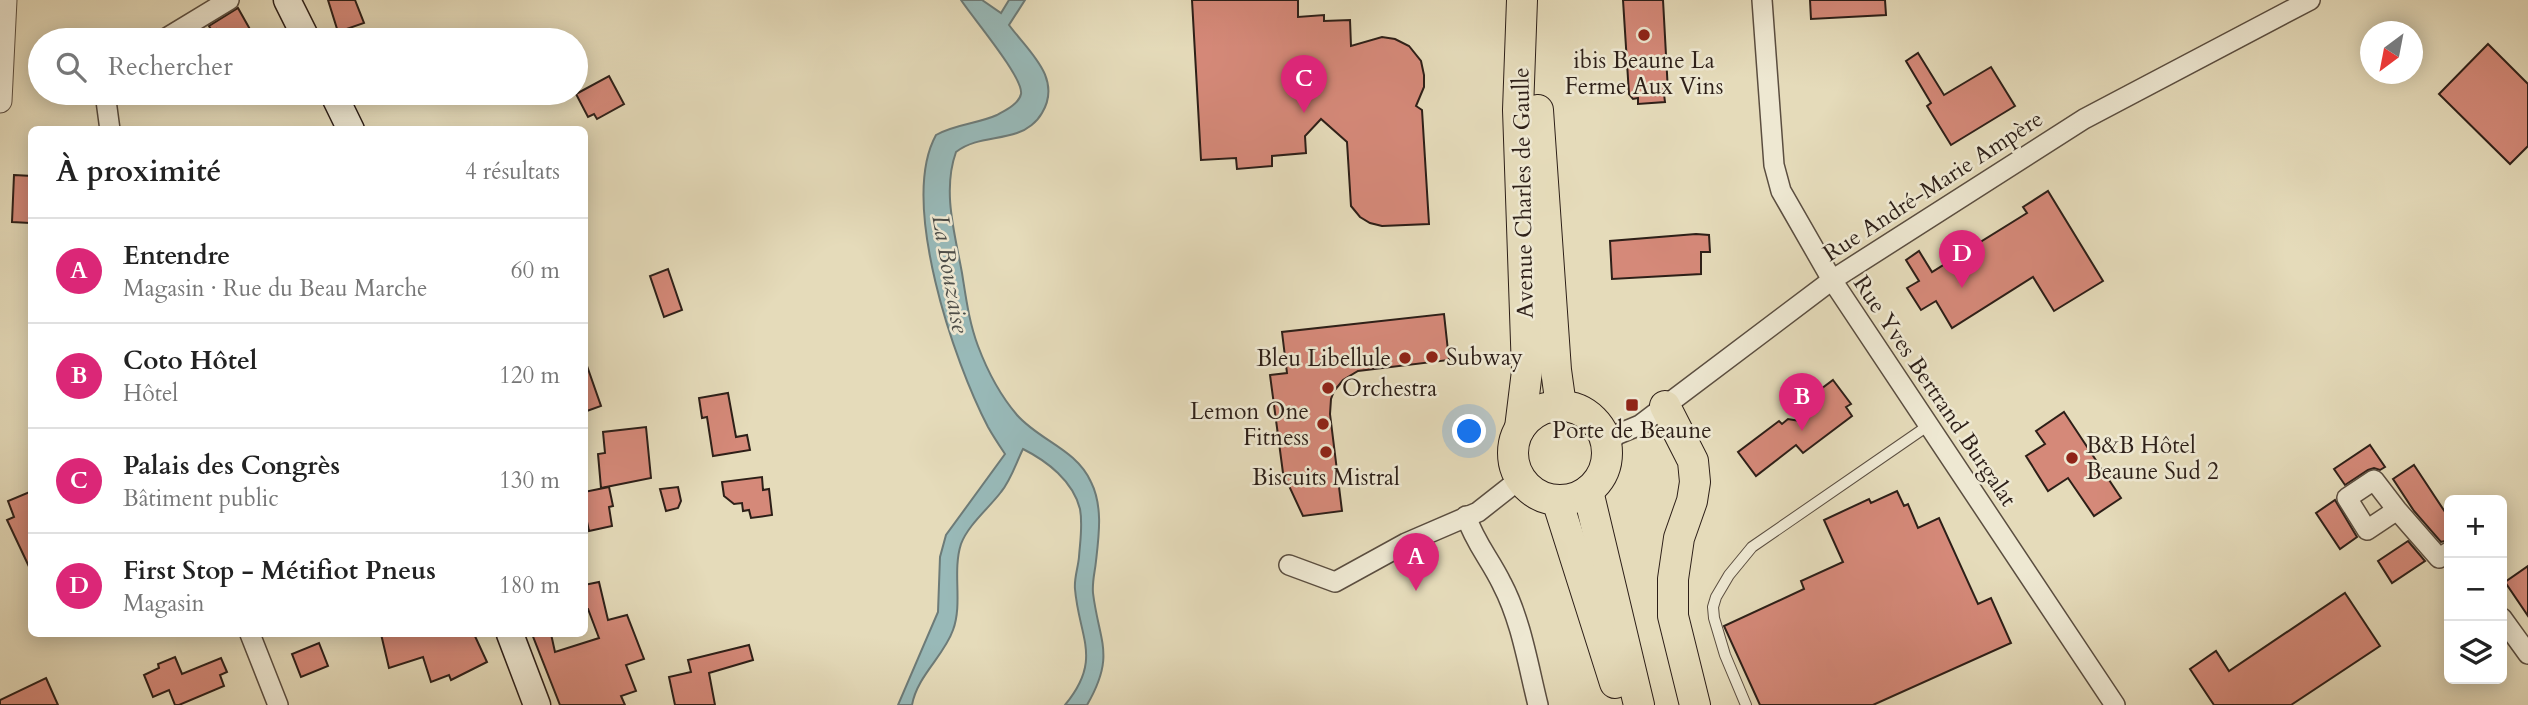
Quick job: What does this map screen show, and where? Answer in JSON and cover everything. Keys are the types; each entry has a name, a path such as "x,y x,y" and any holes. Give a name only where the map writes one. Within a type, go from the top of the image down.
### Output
{"main road":[{"path":"287,0 301,28"},
{"name":"Avenue Charles de Gaulle","path":"1520,479 1513,453 1514,440 1520,428 1527,371 1518,110 1522,0"},
{"name":"Avenue Charles de Gaulle","path":"1541,0 1536,93 1560,406"},
{"path":"339,105 349,126"},
{"path":"1520,428 1531,416 1545,409 1560,406 1574,408 1596,423 1606,448 1605,464 1599,479 1588,491 1573,498 1557,500 1543,497 1530,490 1520,479"},
{"path":"1665,406 1693,461 1695,482 1692,501 1679,538 1673,579 1673,616 1695,705"},
{"path":"1588,491 1639,705"},
{"path":"1557,500 1622,705"},
{"path":"511,637 537,705"}],"street":[{"path":"0,101 5,0"},
{"path":"183,28 229,0"},
{"name":"Rue Yves Bertrand Burgalat","path":"1762,0 1774,165 1781,191 1832,280 2115,705"},
{"name":"Rue André-Marie Ampère","path":"1606,448 1616,435 1640,425 1832,280 2084,119 2310,0"},
{"path":"107,105 109,126"},
{"path":"1289,565 1335,582 1406,543 1478,512 1520,479"},
{"path":"2397,510 2439,558 2444,555"},
{"path":"1466,516 1473,537 1502,583 1511,603 1538,705"},
{"path":"2504,621 2528,654"},
{"path":"251,637 278,705"}],"lane":[{"path":"1746,705 1725,655 1714,618 1716,597 1729,575 1752,547 1929,425"}],"water":[{"name":"La Bouzaise","path":"961,0 982,0 1001,13 1009,0 1025,0 1009,25 1040,66 1048,88 1042,113 1028,128 970,144 956,152 950,197 970,319 990,373 1017,415 1076,461 1095,491 1099,521 1093,593 1103,661 1096,688 1087,705 1065,705 1077,689 1086,661 1075,589 1081,533 1080,509 1072,489 1058,473 1023,449 1005,487 974,523 961,544 957,565 956,620 949,639 919,685 912,705 898,705 938,612 940,557 946,535 1005,454 974,399 960,363 935,282 927,240 924,200 926,164 936,135 997,115 1014,104 1021,94 1020,86 1006,62"}],"building":[{"path":"328,0 355,0 364,23 350,28 337,28"},
{"path":"1192,0 1298,0 1298,17 1324,15 1324,21 1350,20 1351,46 1382,37 1395,39 1409,46 1421,61 1424,75 1424,87 1416,106 1422,110 1429,224 1382,226 1360,217 1351,206 1347,142 1321,119 1305,136 1306,153 1272,156 1272,166 1237,169 1236,158 1201,160"},
{"path":"1623,0 1663,0 1668,92 1664,94 1665,102 1638,104 1638,98 1633,99 1629,94"},
{"path":"1810,0 1885,0 1886,15 1811,19"},
{"path":"238,8 249,28 210,28 209,26"},
{"path":"2488,44 2528,84 2528,146 2510,164 2439,94"},
{"path":"1918,53 1944,95 1991,67 2015,106 1951,145 1927,106 1931,103 1906,61"},
{"path":"609,76 624,104 597,119 594,114 588,117 582,105 588,105 588,87"},
{"path":"14,175 28,176 28,223 12,222"},
{"path":"2048,191 2103,281 2054,311 2033,277 1952,328 1936,301 1921,310 1907,288 1919,281 1906,260 1919,251 1932,272 2027,213 2023,207"},
{"path":"1709,235 1710,252 1701,252 1701,274 1612,279 1610,241"},
{"path":"668,269 682,310 664,317 650,276"},
{"path":"1444,314 1449,360 1358,371 1343,380 1334,391 1330,414 1342,511 1303,516 1283,473 1270,375 1287,373 1282,332"},
{"path":"588,369 601,406 588,411"},
{"path":"1833,380 1851,404 1846,407 1852,416 1803,453 1796,445 1756,476 1738,452 1779,421 1782,424 1788,419 1800,421 1801,404"},
{"path":"728,393 736,437 747,435 750,450 713,456 707,417 702,418 699,398"},
{"path":"2064,412 2121,498 2094,516 2068,478 2048,491 2026,456 2045,444 2036,431"},
{"path":"646,427 651,478 601,488 598,454 605,453 603,432"},
{"path":"2370,445 2385,467 2368,470 2345,485 2334,469"},
{"path":"2414,465 2444,510 2444,541 2441,542 2414,511 2393,479"},
{"path":"762,477 763,490 769,489 772,515 751,518 749,510 743,511 742,503 734,504 724,496 722,482"},
{"path":"609,487 613,506 609,507 612,526 589,531 588,491"},
{"path":"678,487 681,501 678,508 666,511 660,489"},
{"path":"1897,491 1904,506 1908,504 1918,528 1939,518 1978,604 1991,598 2011,643 1873,705 1760,705 1724,626 1804,589 1801,581 1843,562 1824,520 1869,499 1871,503"},
{"path":"28,493 28,565 7,520 14,517 8,501"},
{"path":"2335,500 2357,537 2340,549 2316,513"},
{"path":"2408,541 2425,561 2392,583 2378,561"},
{"path":"2528,566 2528,616 2507,585 2507,581"},
{"path":"599,582 608,620 627,615 644,659 626,665 636,691 621,696 625,705 560,705 533,637 552,637 555,652 599,638 588,609 588,584"},
{"path":"2345,593 2380,646 2291,705 2214,705 2190,669 2216,651 2229,671"},
{"path":"382,637 475,637 487,662 451,680 449,675 431,682 423,657 389,668"},
{"path":"319,643 328,666 301,677 292,654"},
{"path":"749,645 753,660 709,673 715,705 675,705 669,677 691,672 688,660"},
{"path":"175,657 182,674 221,658 227,672 220,675 224,686 179,705 175,705 169,690 153,697 144,675 159,668 158,664"},
{"path":"46,678 58,705 0,705 0,700"}],"place":[{"name":"ibis Beaune La Ferme Aux Vins","path":"1644,35"},
{"name":"Palais des Congrès","path":"1304,113"},
{"name":"First Stop - Métifiot Pneus","path":"1962,288"},
{"name":"Subway","path":"1432,357"},
{"name":"Bleu Libellule","path":"1405,358"},
{"name":"Orchestra","path":"1328,388"},
{"name":"Porte de Beaune","path":"1632,405"},
{"name":"Lemon One Fitness","path":"1323,424"},
{"name":"Coto Hôtel","path":"1802,431"},
{"name":"Biscuits Mistral","path":"1326,452"},
{"name":"B&B Hôtel Beaune Sud 2","path":"2072,458"},
{"name":"Entendre","path":"1416,591"}]}
